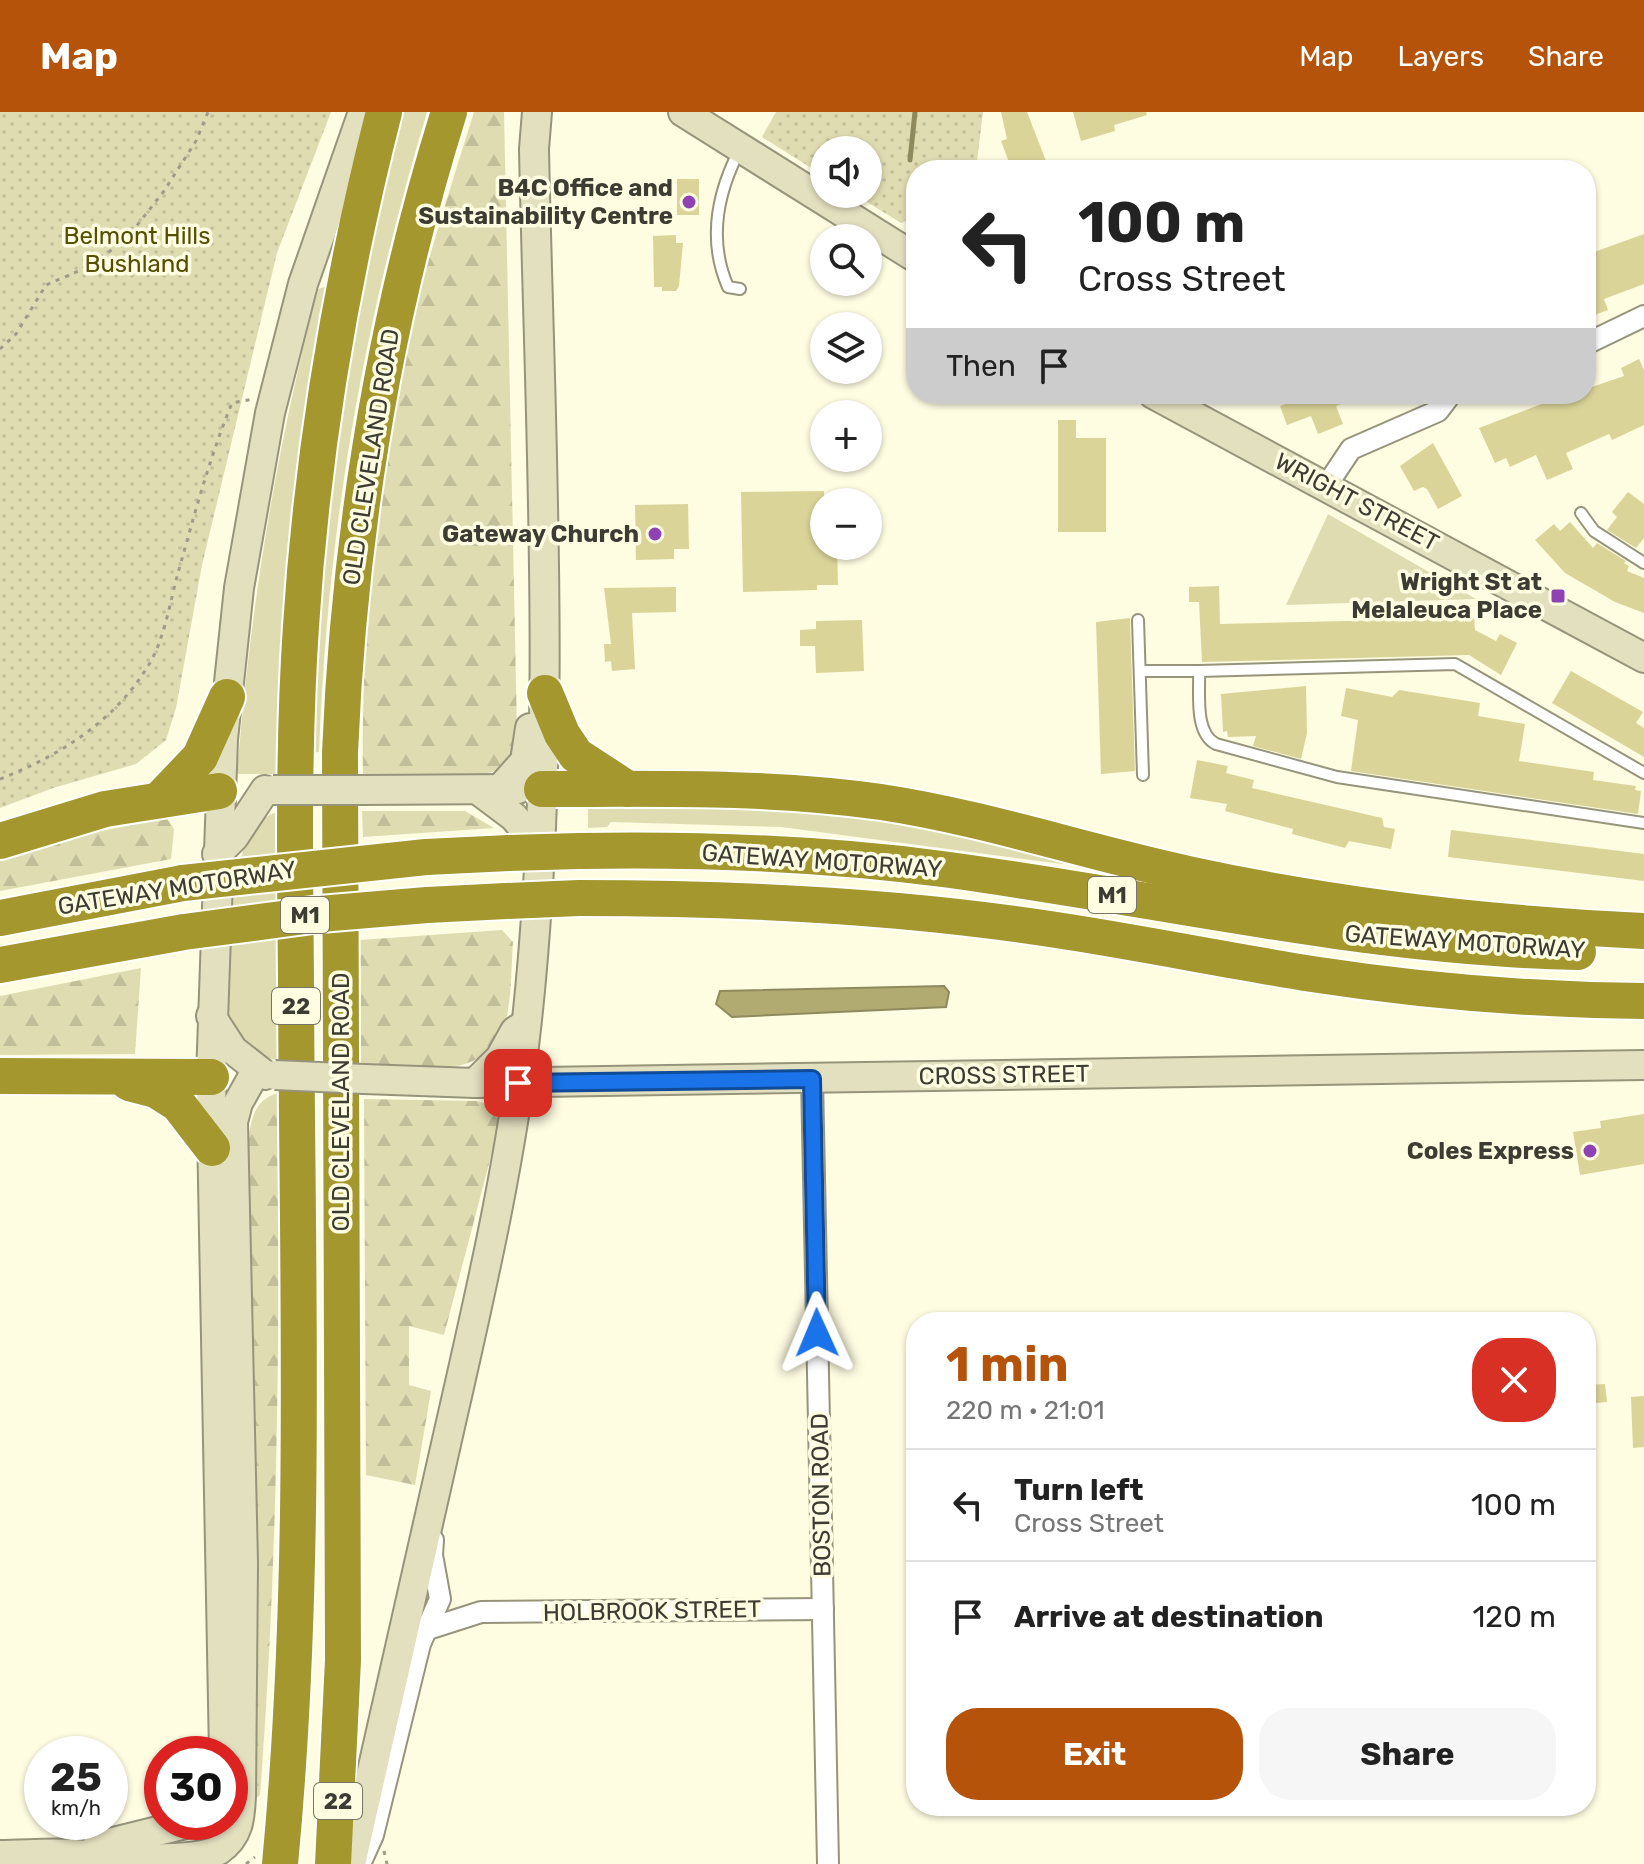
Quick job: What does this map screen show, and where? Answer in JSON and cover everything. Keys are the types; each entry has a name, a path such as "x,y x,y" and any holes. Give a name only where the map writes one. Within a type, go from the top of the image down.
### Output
{"highway":[{"name":"OLD CLEVELAND ROAD","path":"280,1864 292,1684 298,1515 295,752 301,622 313,499 334,350 384,112"},
{"name":"OLD CLEVELAND ROAD","path":"333,1864 342,1737 344,1647 340,753 346,634 361,493 382,368 411,246 449,112"},
{"path":"545,693 562,734 576,755 628,789"},
{"path":"159,800 200,757 227,697"},
{"path":"542,789 758,790 882,803 976,821 1194,875 1274,890 1465,918 1644,931"},
{"path":"0,841 105,809 219,791"},
{"name":"GATEWAY MOTORWAY","path":"0,918 183,883 318,866 524,850 692,851 880,863 1016,880 1360,935 1499,949 1644,953"},
{"name":"GATEWAY MOTORWAY","path":"0,965 184,932 304,915 579,898 744,901 949,916 1048,928 1387,984 1522,996 1644,1001"},
{"path":"0,1076 123,1079 149,1075 211,1077"},
{"path":"123,1079 156,1090 178,1104 212,1148"}],"main road":[{"path":"224,1736 211,1016 219,791 227,697 245,546 273,400 303,284 363,112"},
{"path":"489,790 525,761 530,730 517,112"},
{"path":"524,850 542,789 545,693 534,149 537,112"},
{"path":"683,112 906,252"},
{"name":"WRIGHT STREET","path":"1172,404 1327,485 1600,638 1644,658"},
{"path":"219,791 542,789"},
{"path":"217,854 234,837 269,790"},
{"path":"351,1864 480,1293 526,1024 524,850 514,817 489,790"},
{"path":"74,1854 108,1860 184,1861 208,1856 237,1829 241,1796 243,1563 233,1122 238,1103 264,1076 233,1050 211,1016"},
{"path":"475,1083 507,1050 515,1031 526,1024"},
{"name":"CROSS STREET","path":"211,1077 518,1083 1644,1065"},
{"path":"513,1114 567,1096 583,1082"},
{"path":"10,1858 74,1854 144,1835"}],"street":[{"path":"1596,339 1644,316"},
{"path":"1327,485 1351,449 1438,411 1443,404"},
{"name":"BOSTON ROAD","path":"812,1079 828,1864"},
{"path":"360,1864 373,1835 418,1650 437,1609 439,1588 432,1555 435,1492"},
{"path":"439,1588 481,1612"},
{"name":"HOLBROOK STREET","path":"428,1629 481,1612 823,1609"}],"lane":[{"path":"740,289 728,287 721,269 717,214 721,187 741,147"},
{"path":"1581,513 1594,531 1642,561"},
{"path":"1138,620 1143,775"},
{"path":"1140,671 1455,664 1644,773"},
{"path":"1199,671 1202,727 1207,739 1216,744 1337,777 1644,823"}],"path":[{"path":"0,349 16,334 46,285 81,270 124,242 164,191 196,141 208,112"},
{"path":"0,779 42,763 98,725 126,697 150,663 214,446 232,403 251,399 273,400"}],"green space":[{"name":"Belmont Hills Bushland","path":"0,112 331,112 277,253 202,565 176,708 166,740 136,764 53,788 0,808"},
{"path":"404,112 427,112 384,272 352,428 331,586 319,752 310,753 321,562 349,352 394,133"},
{"path":"474,112 504,112 515,746 504,766 476,775 363,774 366,635 386,451 419,294"},
{"path":"776,112 983,112 977,160 906,160 906,221 901,223 877,208 882,208 882,136 810,136 810,167 762,137"},
{"path":"328,286 278,774 237,774 257,590 277,469 318,289"},
{"path":"1328,514 1476,599 1286,605"},
{"path":"588,804 801,810 938,829 1063,860 1062,864 781,827 611,822 607,827 588,828"},
{"path":"281,811 279,1061 257,1053 240,1038 228,1011 228,995 233,901 242,853 251,834 264,819"},
{"path":"362,811 465,811 494,828 363,837"},
{"path":"167,818 174,829 171,859 0,891 0,859 70,837"},
{"path":"502,930 513,942 507,1014 496,1043 482,1056 445,1068 361,1064 360,940"},
{"path":"141,968 135,1054 0,1055 0,996"},
{"path":"278,1093 278,1357 271,1620 260,1795 252,1802 247,1146 258,1107 269,1096"},
{"path":"364,1099 477,1101 495,1107 501,1118 444,1335 409,1326 409,1385 431,1391 415,1485 366,1475"}],"shaded area":[{"path":"944,986 949,992 946,1007 732,1017 716,1004 720,991"}],"building":[{"path":"1001,112 1027,112 1046,160 1008,160 1001,141 1007,139"},
{"path":"1073,112 1146,112 1147,115 1114,125 1115,131 1081,141"},
{"path":"677,179 699,179 699,215 677,215"},
{"path":"1644,234 1644,284 1604,299 1608,310 1596,314 1596,251"},
{"path":"676,235 676,243 683,243 679,286 676,291 662,291 662,287 654,287 653,236"},
{"path":"1639,359 1644,370 1644,425 1612,440 1609,434 1566,453 1573,469 1547,480 1536,455 1510,467 1506,458 1495,463 1479,428 1542,404 1596,404 1596,386 1624,376 1621,368"},
{"path":"1341,404 1336,406 1343,424 1318,434 1311,416 1287,425 1280,406"},
{"path":"1058,420 1076,420 1076,438 1106,438 1106,532 1058,532"},
{"path":"1433,443 1462,496 1438,509 1427,489 1423,487 1414,491 1400,466"},
{"path":"810,491 810,560 837,560 838,585 817,585 817,590 743,592 741,492"},
{"path":"1628,492 1644,504 1644,538 1636,548 1607,530 1617,517 1612,512"},
{"name":"Gateway Church","path":"688,504 689,549 674,549 674,559 636,560 635,505"},
{"path":"1570,522 1593,548 1597,543 1626,561 1624,563 1629,566 1627,571 1644,578 1644,613 1615,602 1565,573 1535,540 1554,524 1560,531"},
{"path":"1219,586 1220,624 1474,618 1475,630 1496,641 1500,634 1517,643 1501,675 1469,655 1202,662 1199,602 1189,602 1189,587"},
{"path":"676,587 676,612 632,613 635,669 612,671 611,661 605,662 604,644 611,644 604,588"},
{"path":"1130,618 1135,771 1101,774 1096,622"},
{"path":"862,620 864,671 816,673 815,646 800,646 800,630 816,629 816,621"},
{"path":"1571,671 1643,712 1636,723 1644,728 1644,757 1552,703"},
{"path":"1306,686 1307,733 1301,759 1253,746 1256,736 1228,737 1227,731 1223,732 1221,694"},
{"path":"1346,688 1392,697 1399,690 1480,703 1478,716 1525,724 1519,761 1594,772 1593,780 1636,786 1635,790 1641,791 1638,814 1351,771 1358,720 1341,716"},
{"path":"1197,760 1228,766 1226,773 1254,780 1252,788 1382,818 1384,827 1395,829 1391,849 1349,841 1345,848 1292,834 1293,829 1225,811 1227,804 1190,798"},
{"path":"1451,830 1644,854 1644,881 1448,857"},
{"path":"1644,1114 1644,1164 1580,1175 1573,1132 1601,1128 1600,1121"},
{"path":"1596,1384 1605,1384 1607,1402 1596,1403"},
{"path":"1644,1396 1644,1447 1633,1448 1631,1397"}],"waterway":[{"path":"910,160 915,112"}],"place":[{"name":"B4C Office and Sustainability Centre","path":"689,202"},
{"name":"Gateway Church","path":"655,534"},
{"name":"Wright St at Melaleuca Place","path":"1558,596"},
{"name":"Coles Express","path":"1590,1151"}],"route":[{"path":"518,1083 812,1079 817,1333"}]}
